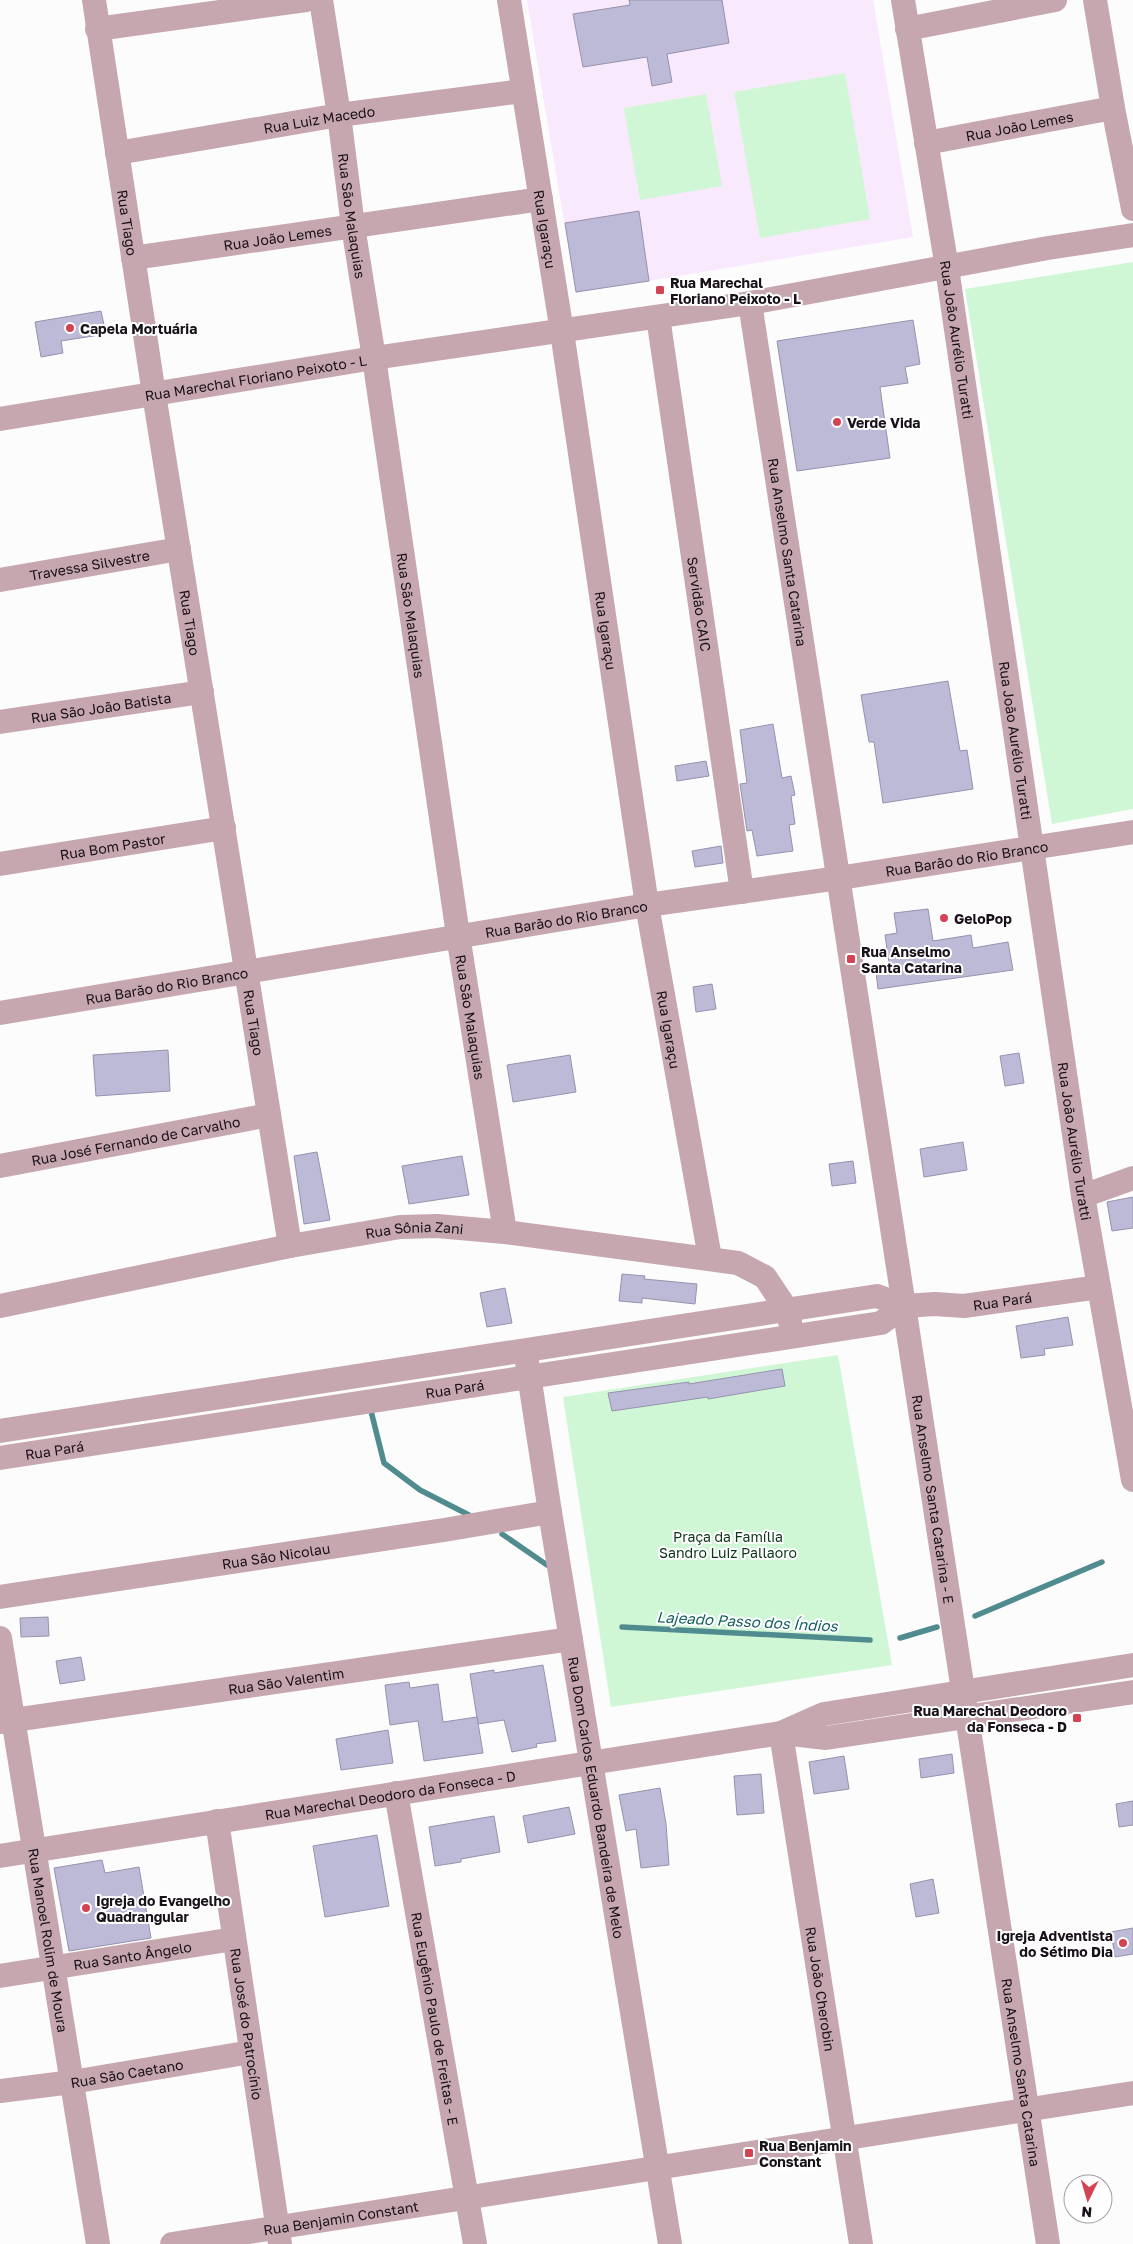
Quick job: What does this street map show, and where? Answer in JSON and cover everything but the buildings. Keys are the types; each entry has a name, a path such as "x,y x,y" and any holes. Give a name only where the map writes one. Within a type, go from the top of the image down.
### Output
{"street":[{"name":"Rua Tiago","path":"94,0 116,153 290,1246"},
{"path":"98,30 306,0"},
{"name":"Rua São Malaquias","path":"321,0 458,935 505,1232"},
{"name":"Rua Igaraçu","path":"509,0 562,332 647,904 710,1258"},
{"name":"Rua João Aurélio Turatti","path":"903,0 947,268 1083,1196 1133,1480"},
{"path":"908,29 1055,0"},
{"path":"1095,0 1112,108 1133,209"},
{"name":"Rua Luiz Macedo","path":"116,153 339,114 523,91"},
{"name":"Rua João Lemes","path":"926,143 1112,108"},
{"name":"Rua João Lemes","path":"133,258 540,199"},
{"name":"Rua Marechal Floriano Peixoto - L","path":"0,419 374,358 750,303 1048,248 1133,235"},
{"name":"Rua Anselmo Santa Catarina","path":"750,303 904,1306"},
{"name":"Servidão CAIC","path":"658,317 742,892"},
{"name":"Travessa Silvestre","path":"0,580 179,548"},
{"name":"Rua São João Batista","path":"0,722 202,692"},
{"name":"Rua Bom Pastor","path":"0,864 224,828"},
{"name":"Rua Barão do Rio Branco","path":"0,1013 647,904 838,878 1133,832"},
{"name":"Rua José Fernando de Carvalho","path":"0,1166 270,1115"},
{"path":"1083,1196 1133,1178"},
{"name":"Rua Sônia Zani","path":"0,1306 290,1246 400,1227 437,1226 505,1232 738,1263 765,1277 787,1310 793,1336"},
{"name":"Rua Pará","path":"0,1431 876,1296 904,1306 935,1304 964,1306 1099,1287"},
{"name":"Rua Pará","path":"0,1458 881,1322 904,1306"},
{"name":"Rua Anselmo Santa Catarina - E","path":"904,1306 963,1692"},
{"name":"Rua Dom Carlos Eduardo Bandeira de Melo","path":"525,1350 670,2244"},
{"name":"Rua São Nicolau","path":"0,1596 434,1532 550,1512"},
{"name":"Rua Manoel Rolim de Moura","path":"0,1638 7,1721 34,1850 98,2244"},
{"name":"Rua São Valentim","path":"7,1721 571,1639"},
{"name":"Rua Marechal Deodoro da Fonseca - D","path":"0,1856 781,1733 824,1714 1133,1665"},
{"name":"Rua Anselmo Santa Catarina","path":"963,1692 1048,2244"},
{"name":"Rua Marechal Deodoro da Fonseca - D","path":"781,1733 826,1738 967,1719 1133,1692"},
{"name":"Rua João Cherobin","path":"781,1733 861,2244"},
{"name":"Rua Eugênio Paulo de Freitas - E","path":"396,1793 475,2244"},
{"name":"Rua José do Patrocínio","path":"217,1821 279,2236"},
{"name":"Rua Santo Ângelo","path":"0,1976 234,1939"},
{"name":"Rua São Caetano","path":"0,2091 72,2082 251,2052"},
{"name":"Rua Benjamin Constant","path":"172,2244 279,2236 467,2198 1133,2093"}],"shaded area":[{"path":"527,0 873,0 913,237 576,293"}],"green space":[{"path":"845,73 870,219 760,238 734,92"},
{"path":"706,94 722,186 640,200 624,108"},
{"path":"1133,262 1133,809 1052,824 965,289"},
{"name":"Praça da Família Sandro Luiz Pallaoro","path":"838,1355 892,1665 611,1707 563,1397"}],"waterway":[{"name":"Lajeado Passo dos Índios","path":"371,1411 384,1463 420,1490 469,1515"},
{"name":"Lajeado Passo dos Índios","path":"502,1534 547,1565"},
{"name":"Lajeado Passo dos Índios","path":"975,1616 1102,1562"},
{"name":"Lajeado Passo dos Índios","path":"622,1627 870,1640"},
{"name":"Lajeado Passo dos Índios","path":"900,1638 937,1627"}],"place":[{"name":"Rua Marechal Floriano Peixoto - L","path":"660,290"},
{"name":"Capela Mortuária","path":"70,328"},
{"name":"Verde Vida","path":"837,422"},
{"name":"GeloPop","path":"944,918"},
{"name":"Rua Anselmo Santa Catarina","path":"851,959"},
{"name":"Rua Marechal Deodoro da Fonseca - D","path":"1077,1718"},
{"name":"Igreja do Evangelho Quadrangular","path":"86,1908"},
{"name":"Igreja Adventista do Sétimo Dia","path":"1123,1943"},
{"name":"Rua Benjamin Constant","path":"749,2153"}]}
